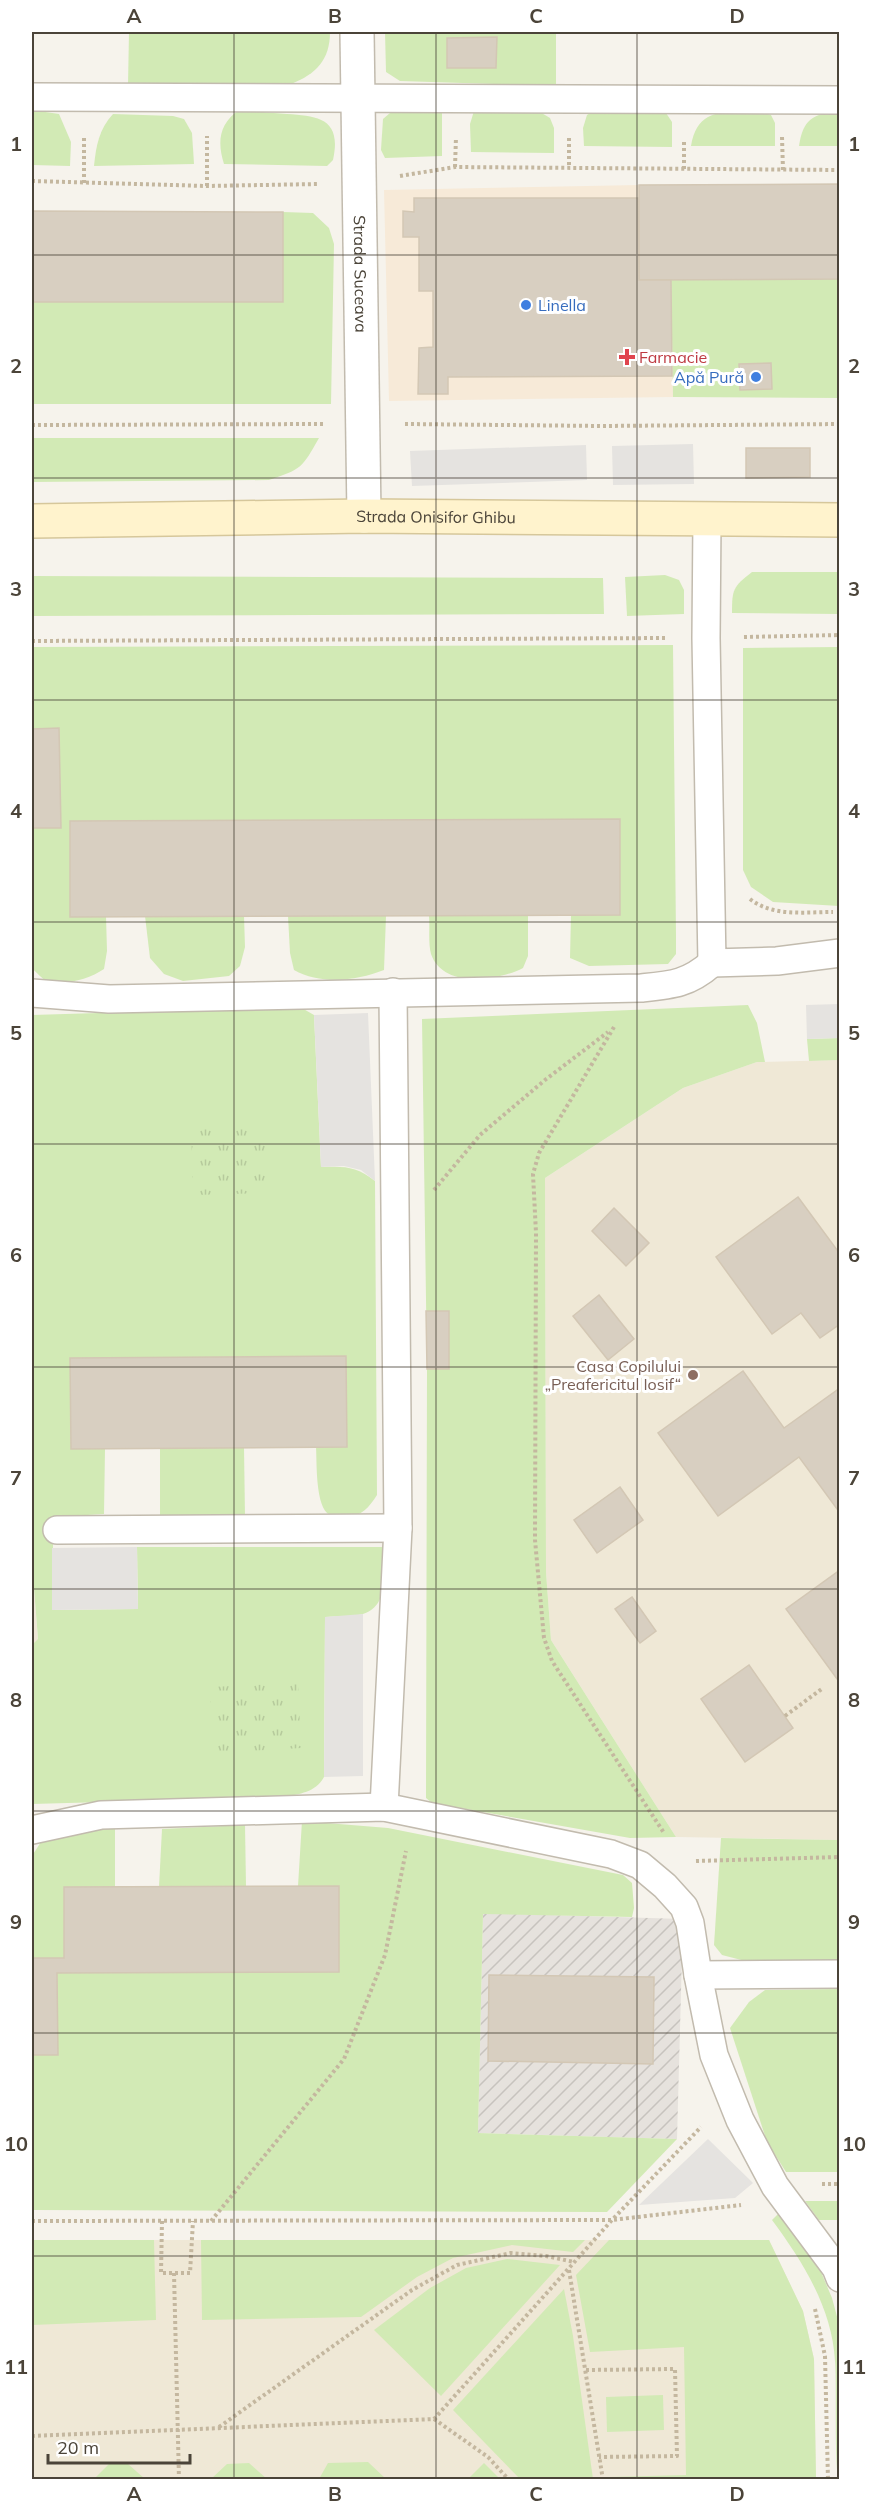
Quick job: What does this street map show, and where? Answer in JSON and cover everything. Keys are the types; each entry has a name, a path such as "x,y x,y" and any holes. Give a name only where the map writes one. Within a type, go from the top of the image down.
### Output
{"street":[{"name":"Strada Suceava","path":"357,32 364,516"},
{"name":"Strada Onisifor Ghibu","path":"32,521 364,516 840,520"}],"lane":[{"path":"32,97 840,100"},
{"path":"707,519 706,638 712,963"},
{"path":"32,993 109,999 641,988 666,985 696,977 712,963 777,961 840,954"},
{"path":"393,992 398,1528 396,1809"},
{"path":"57,1530 398,1528"},
{"path":"32,1830 101,1815 396,1809 611,1854 640,1865 684,1906 690,1923 714,2055 740,2120 775,2186 836,2268 840,2278"},
{"path":"698,1975 840,1974"}],"path":[{"path":"84,97 84,183"},
{"path":"207,97 207,186"},
{"path":"32,181 207,186 360,183 455,167 840,170"},
{"path":"32,425 840,424"},
{"path":"32,641 706,638 840,635"},
{"path":"743,893 759,905 779,912 839,912"},
{"path":"429,1196 480,1135 545,1080 666,985"},
{"path":"610,1030 573,1098 539,1153 533,1174 536,1233 535,1540 543,1638 552,1661 665,1833 672,1840"},
{"path":"785,1716 823,1688"},
{"path":"211,2221 344,2059 385,1955 406,1850 396,1809"},
{"path":"694,1861 840,1857"},
{"path":"434,2419 612,2220 731,2096"},
{"path":"32,2221 612,2220 750,2204 775,2186"},
{"path":"162,2221 161,2273 174,2274 190,2273 193,2221"},
{"path":"218,2428 412,2290 457,2265 511,2253 546,2256 574,2262"},
{"path":"568,2269 603,2480"},
{"path":"174,2274 179,2480"},
{"path":"813,2305 818,2314 825,2356 828,2480"},
{"path":"586,2370 675,2369 677,2456 599,2457"},
{"path":"32,2436 434,2419 488,2457 508,2480"}],"shaded area":[{"path":"639,185 639,279 671,280 673,397 389,401 384,190"},
{"path":"693,444 694,484 613,485 612,446"},
{"path":"586,445 587,480 412,486 410,451"},
{"path":"839,1004 839,1038 807,1039 806,1005"},
{"path":"368,1013 375,1181 361,1170 344,1166 321,1167 314,1015"},
{"name":"Casa Copilului „Preafericitul Iosif“","path":"839,1060 839,1840 676,1837 551,1640 546,1572 545,1178 683,1088 757,1062"},
{"path":"137,1547 138,1609 52,1610 52,1548"},
{"path":"32,1564 38,1640 32,1645"},
{"path":"363,1614 363,1776 324,1777 325,1617"},
{"path":"483,1913 683,1919 677,2139 478,2133"},
{"path":"708,2139 753,2183 735,2198 639,2205"},
{"path":"32,2240 769,2240 803,2311 814,2359 816,2479 32,2479"}],"green space":[{"path":"129,32 330,32 327,51 320,65 308,76 291,84 128,85"},
{"path":"385,32 556,32 556,86 400,81 386,72"},
{"path":"32,110 59,114 71,142 70,166 32,165"},
{"path":"239,110 309,116 325,122 331,128 334,136 333,160 327,166 224,164 221,134 227,121"},
{"path":"595,110 666,113 672,122 672,147 584,146 583,128 587,115"},
{"path":"474,111 540,112 550,118 554,128 554,153 471,152 470,124"},
{"path":"839,111 839,146 799,146 803,130 811,119"},
{"path":"442,112 442,156 385,158 381,150 383,119 390,113"},
{"path":"726,112 760,112 771,115 775,123 775,146 691,146 695,133 707,117"},
{"path":"113,114 173,116 184,119 192,133 194,164 94,166 99,138"},
{"path":"283,212 313,213 329,228 334,244 331,404 32,404 32,302 283,302"},
{"path":"839,279 839,398 673,397 671,280"},
{"path":"32,438 319,438 309,456 300,466 269,480 32,482"},
{"path":"752,572 839,572 839,614 732,613 735,589"},
{"path":"665,575 679,580 684,590 684,614 627,616 625,577"},
{"path":"32,576 603,578 604,614 32,616"},
{"path":"673,645 676,954 668,964 589,966 570,958 571,915 620,914 619,819 71,821 70,916 106,916 107,951 104,969 84,979 62,983 47,981 32,968 32,828 61,827 59,729 32,729 32,647"},
{"path":"839,647 839,906 773,902 751,887 743,870 743,648"},
{"path":"145,916 244,916 245,947 240,966 229,976 183,981 164,974 150,958"},
{"path":"288,916 386,916 384,970 362,977 339,980 316,978 294,970 290,953"},
{"path":"429,916 528,916 528,956 523,968 486,979 459,977 447,973 437,965 431,954"},
{"path":"748,1005 757,1023 765,1062 757,1062 683,1088 545,1178 546,1572 551,1640 676,1837 630,1838 432,1803 426,1798 427,1369 422,1019"},
{"path":"300,1007 314,1015 321,1167 350,1168 362,1172 375,1181 377,1495 360,1513 337,1516 325,1511 319,1494 316,1447 347,1446 346,1356 70,1358 71,1448 105,1449 104,1514 53,1517 53,1610 138,1609 137,1547 384,1547 384,1586 378,1603 363,1614 325,1617 324,1777 312,1789 284,1797 32,1804 32,1645 38,1639 32,1563 32,1015"},
{"path":"839,1038 839,1060 809,1061 807,1039"},
{"path":"264,1123 267,1193 193,1195 191,1125"},
{"path":"244,1447 245,1517 160,1518 160,1448"},
{"path":"298,1683 301,1748 213,1753 210,1687"},
{"path":"302,1821 388,1828 623,1875 632,1883 634,1908 632,1917 483,1914 478,2133 677,2139 607,2212 32,2210 32,2055 58,2054 57,1973 298,1886"},
{"path":"245,1825 246,1886 159,1887 162,1829"},
{"path":"115,1827 115,1887 64,1958 32,1958 32,1856 44,1837 80,1829"},
{"path":"721,1838 839,1840 839,1963 753,1963 722,1955 714,1945"},
{"path":"839,1989 839,2172 786,2172 767,2142 730,2028 749,2002 765,1990"},
{"path":"805,2201 839,2201 839,2220 819,2220"},
{"path":"779,2213 821,2272 832,2298 839,2324 839,2479 833,2341 814,2286 772,2220"},
{"path":"32,2240 154,2240 156,2320 32,2325"},
{"path":"201,2240 585,2240 573,2252 512,2245 453,2258 417,2277 361,2317 202,2320"},
{"path":"609,2240 769,2240 803,2311 814,2359 816,2479 609,2479 609,2477 686,2475 684,2347 590,2352 576,2275"},
{"path":"507,2259 560,2265 441,2396 374,2330 430,2288 466,2268"},
{"path":"564,2289 573,2336 593,2479 520,2479 453,2410"},
{"path":"663,2395 664,2430 607,2432 606,2397"},
{"path":"368,2462 386,2479 319,2479 328,2463"},
{"path":"249,2463 267,2479 211,2479 227,2464"},
{"path":"484,2463 500,2479 468,2479"},
{"path":"109,2464 128,2464 145,2479 94,2479"}],"building":[{"path":"497,37 496,68 447,68 447,38"},
{"path":"840,184 840,279 639,280 639,185"},
{"path":"414,198 638,198 639,280 671,280 672,376 448,377 448,394 418,394 419,348 433,347 433,291 419,291 419,237 403,237 403,211 414,212"},
{"path":"32,211 283,212 283,302 32,302"},
{"name":"Apă Pură","path":"771,363 772,389 740,390 739,364"},
{"path":"746,448 810,448 810,477 746,478"},
{"path":"59,728 61,828 32,828 32,729"},
{"path":"620,819 620,915 70,917 70,821"},
{"path":"798,1197 840,1254 840,1324 820,1338 801,1313 772,1334 716,1257"},
{"path":"614,1208 649,1243 626,1266 592,1231"},
{"path":"599,1295 634,1339 608,1360 573,1316"},
{"path":"426,1311 449,1311 449,1369 427,1369"},
{"path":"346,1356 347,1447 71,1449 70,1358"},
{"path":"743,1371 784,1428 840,1388 840,1513 799,1457 718,1516 658,1433"},
{"path":"620,1487 643,1520 597,1553 574,1520"},
{"path":"840,1570 840,1683 786,1609"},
{"path":"632,1597 656,1631 640,1643 615,1609"},
{"path":"749,1665 793,1728 745,1762 701,1699"},
{"path":"339,1886 339,1972 57,1973 58,2055 32,2055 32,1958 64,1958 64,1887"},
{"path":"489,1975 654,1977 653,2064 488,2061"}],"place":[{"name":"Linella","path":"526,305"},
{"name":"Farmacie","path":"627,357"},
{"name":"Apă Pură","path":"756,377"},
{"name":"Casa Copilului „Preafericitul Iosif“","path":"693,1375"}]}
